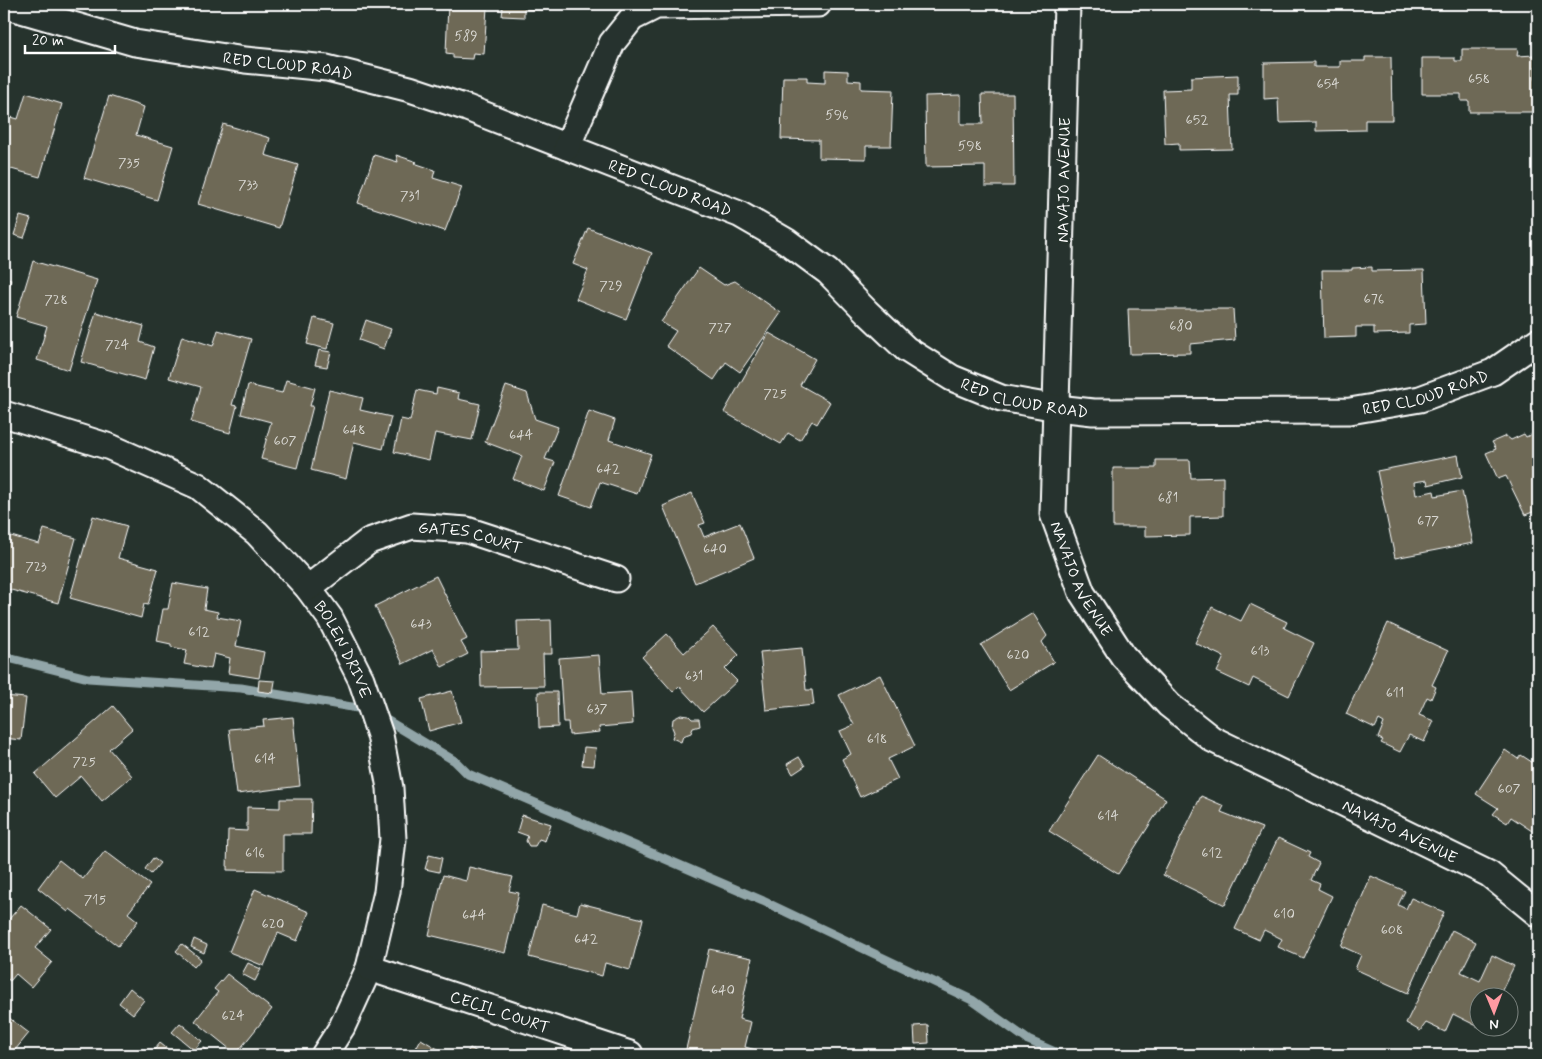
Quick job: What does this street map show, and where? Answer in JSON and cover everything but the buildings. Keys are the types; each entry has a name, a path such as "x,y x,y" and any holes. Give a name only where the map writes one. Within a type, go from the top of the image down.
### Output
{"street":[{"name":"RED CLOUD ROAD","path":"4,4 135,43 245,60 327,68 410,88 467,108 739,214 786,241 828,272 906,349 952,378 1002,398 1057,408 1093,412 1350,411 1420,399 1493,372 1538,341"},
{"path":"567,147 612,43 632,18 656,6 818,4"},
{"name":"NAVAJO AVENUE","path":"1067,4 1053,514 1082,593 1123,656 1169,704 1212,739 1490,874 1538,914"},
{"name":"BOLEN DRIVE","path":"4,414 110,447 198,486 257,533 308,588 330,618 361,680 380,735 390,788 392,839 387,892 369,968 342,1027 324,1055"},
{"name":"GATES COURT","path":"308,588 369,541 412,526 467,530 616,579"},
{"name":"CECIL COURT","path":"369,968 630,1054"}],"waterway":[{"path":"4,657 88,678 241,688 369,710"},
{"path":"380,716 455,761 468,774 763,901 972,1000 1028,1040 1062,1055"}]}
